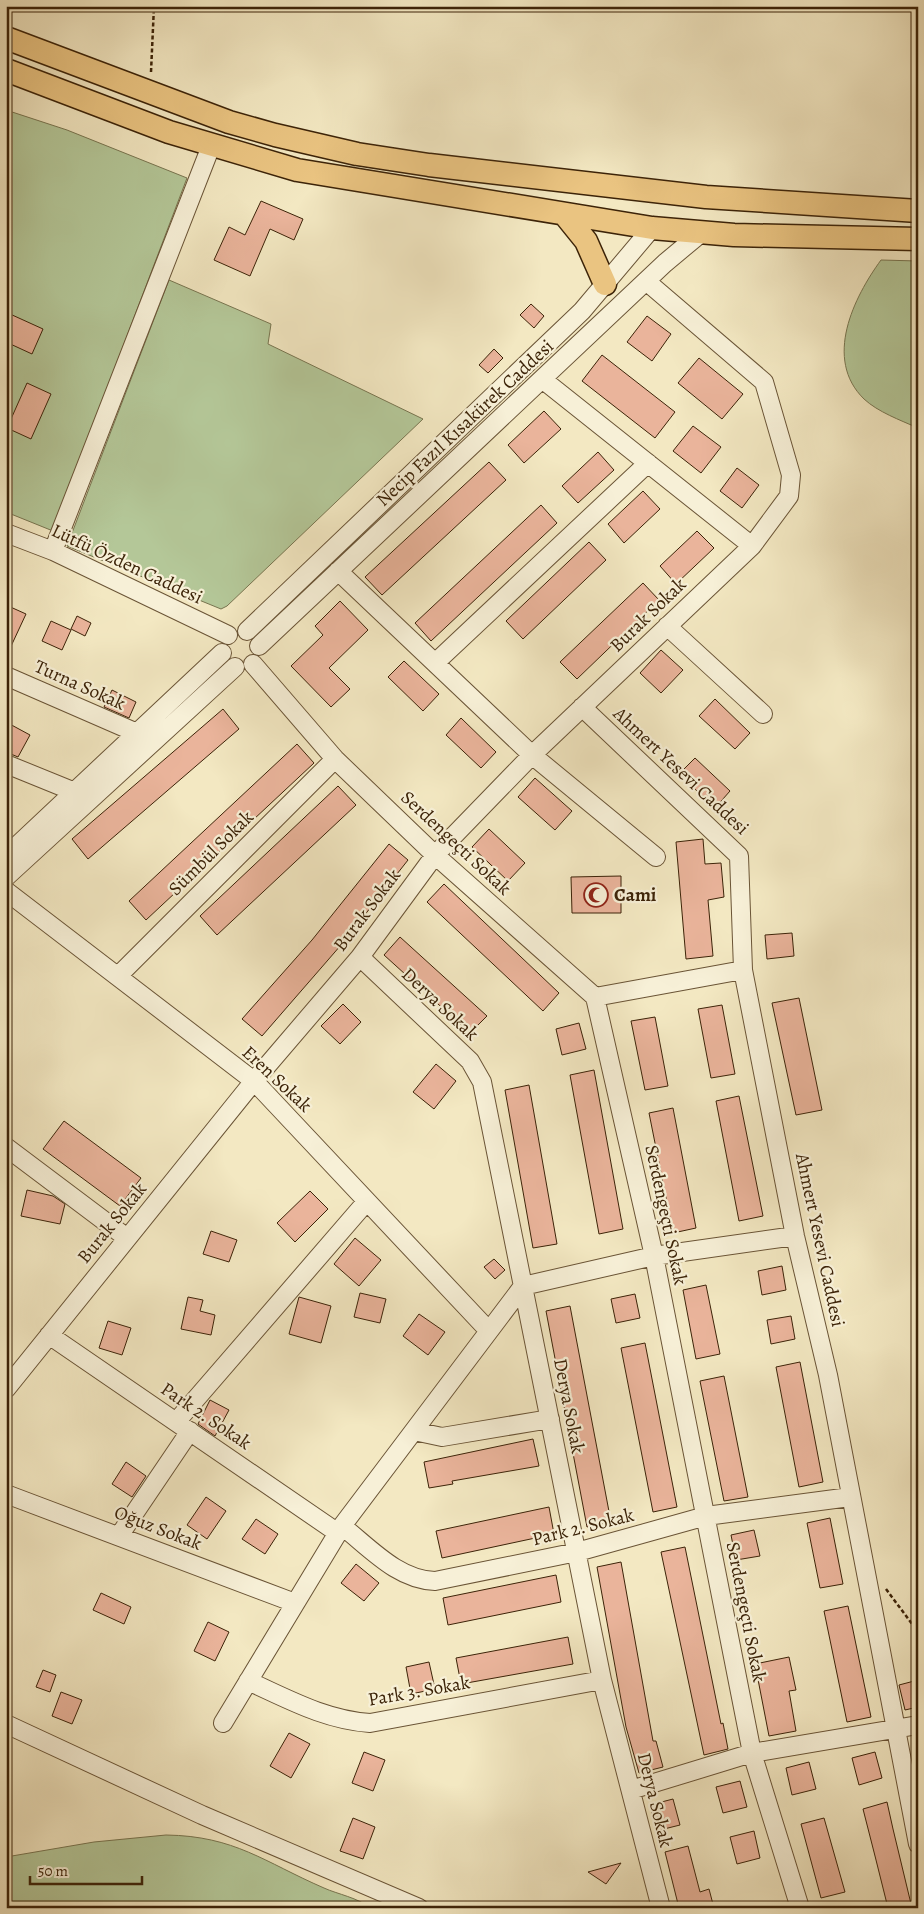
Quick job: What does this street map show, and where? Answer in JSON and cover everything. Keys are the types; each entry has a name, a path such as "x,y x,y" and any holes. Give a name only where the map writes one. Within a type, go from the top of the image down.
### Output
{"main road":[{"path":"6,38 150,94 229,122 357,154 429,165 706,197 918,211"},
{"path":"6,70 123,116 211,146 297,170 652,228 701,233 918,239"},
{"path":"652,228 658,191"},
{"path":"701,233 706,197"},
{"path":"565,214 586,241 605,284"}],"street":[{"path":"53,552 211,146"},
{"name":"Necip Fazıl Kısakürek Caddesi","path":"247,631 582,311 652,228"},
{"name":"Necip Fazıl Kısakürek Caddesi","path":"260,646 646,281 701,233"},
{"name":"Burak Sokak","path":"9,1381 49,1335 254,1082 360,957 435,855 532,755 752,546 789,496 792,486 791,475 764,382 646,281"},
{"path":"542,379 752,546"},
{"path":"435,663 648,463"},
{"name":"Lütfü Özden Caddesi","path":"6,533 53,552 228,635"},
{"path":"338,571 532,755 656,858"},
{"path":"667,626 763,714"},
{"path":"6,876 235,668 248,667 253,664 260,652 260,646 253,634 247,631 240,630 228,635 222,646 224,659 235,668"},
{"path":"6,856 222,653"},
{"name":"Serdengeçti Sokak","path":"253,664 335,759 435,855 595,997 654,1256 752,1753 800,1908"},
{"name":"Turna Sokak","path":"6,676 137,733"},
{"name":"Ahmert Yesevi Caddesi","path":"582,707 739,856 743,970 796,1236 828,1375 918,1844"},
{"name":"Sümbül Sokak","path":"118,976 335,759"},
{"path":"6,764 75,792"},
{"name":"Eren Sokak","path":"6,890 254,1082 489,1331"},
{"name":"Derya Sokak","path":"360,957 470,1060 479,1074 485,1091 602,1680 661,1908"},
{"path":"595,997 743,970"},
{"path":"6,1147 128,1238"},
{"path":"119,1536 183,1427 367,1201"},
{"path":"223,1723 340,1529 523,1286 654,1256 796,1236"},
{"name":"Park 2. Sokak","path":"49,1335 183,1427 340,1529 400,1572 426,1581 435,1581 576,1552 706,1516 850,1497"},
{"path":"414,1431 442,1437 550,1419"},
{"name":"Oğuz Sokak","path":"6,1494 295,1603"},
{"name":"Park 3. Sokak","path":"248,1681 322,1714 339,1719 370,1722 602,1680"},
{"path":"6,1724 202,1815 419,1908"},
{"path":"631,1790 752,1753 918,1725"}],"path":[{"path":"150,94 154,6"},
{"path":"885,1587 918,1632"}],"green space":[{"path":"6,110 67,130 187,178 53,531 6,512"},
{"path":"881,260 918,261 918,428 882,412 864,399 852,383 846,366 844,347 847,328 861,292"},
{"path":"169,280 271,324 268,344 423,419 227,606 221,609 67,546"},
{"path":"166,1835 190,1836 230,1845 324,1888 348,1896 370,1908 6,1908 6,1857 94,1842"}],"building":[{"path":"261,201 303,219 294,240 270,229 250,276 214,260 229,227 245,235"},
{"path":"531,304 544,316 534,328 520,315"},
{"path":"10,314 43,329 32,354 6,342 6,321"},
{"path":"647,316 671,334 652,361 627,342"},
{"path":"494,349 503,358 488,373 479,365"},
{"path":"602,355 675,412 655,438 582,381"},
{"path":"699,358 743,394 722,419 678,383"},
{"path":"27,383 51,394 31,439 7,428"},
{"path":"544,411 561,429 524,463 508,445"},
{"path":"693,426 721,447 701,473 673,451"},
{"path":"598,452 614,470 578,503 562,486"},
{"path":"489,462 506,480 382,595 365,577"},
{"path":"737,468 759,485 742,508 720,491"},
{"path":"643,491 660,509 624,543 608,524"},
{"path":"541,505 557,523 431,641 415,623"},
{"path":"697,531 714,548 676,584 660,566"},
{"path":"589,542 606,560 523,639 506,621"},
{"path":"643,583 659,600 577,679 560,662"},
{"path":"340,601 368,630 329,668 350,689 331,707 291,666 323,635 315,626"},
{"path":"6,605 26,614 6,657"},
{"path":"77,616 91,623 85,636 71,629"},
{"path":"51,621 71,630 62,650 42,641"},
{"path":"661,650 683,670 661,693 640,673"},
{"path":"404,661 439,694 423,711 388,677"},
{"path":"112,690 136,702 129,718 104,707"},
{"path":"715,699 750,733 735,749 699,716"},
{"path":"223,709 239,729 88,859 72,839"},
{"path":"461,718 496,752 481,768 446,735"},
{"path":"6,722 30,735 18,757 6,752"},
{"path":"297,744 314,763 146,920 129,901"},
{"path":"695,758 730,791 715,808 679,774"},
{"path":"535,778 572,811 555,830 518,797"},
{"path":"338,786 356,805 217,935 200,916"},
{"path":"489,829 525,863 508,881 472,847"},
{"path":"703,839 705,864 721,863 724,897 708,900 713,956 686,959 676,842"},
{"path":"389,844 408,860 341,945 262,1036 242,1019 312,940"},
{"name":"Cami","path":"621,876 621,913 572,913 571,877"},
{"path":"444,884 559,993 543,1011 427,902"},
{"path":"792,933 794,956 767,959 765,935"},
{"path":"400,937 487,1016 470,1033 384,955"},
{"path":"799,998 822,1110 796,1115 772,1003"},
{"path":"343,1004 361,1022 340,1044 321,1026"},
{"path":"722,1005 735,1074 711,1078 698,1009"},
{"path":"655,1017 668,1086 645,1090 631,1021"},
{"path":"579,1023 586,1049 562,1055 556,1029"},
{"path":"436,1064 456,1081 434,1109 413,1092"},
{"path":"594,1070 623,1229 599,1234 570,1075"},
{"path":"529,1085 557,1244 533,1248 505,1090"},
{"path":"739,1096 763,1216 739,1221 716,1101"},
{"path":"673,1108 696,1228 673,1233 649,1113"},
{"path":"64,1121 141,1178 120,1206 43,1149"},
{"path":"27,1190 53,1196 65,1204 60,1224 21,1216"},
{"path":"310,1191 328,1209 295,1242 277,1223"},
{"path":"211,1231 237,1240 229,1262 203,1254"},
{"path":"355,1238 381,1260 359,1286 334,1264"},
{"path":"494,1259 505,1270 495,1279 484,1267"},
{"path":"782,1266 786,1290 762,1295 758,1271"},
{"path":"706,1285 720,1354 696,1359 683,1290"},
{"path":"360,1293 386,1299 380,1323 354,1317"},
{"path":"635,1294 640,1318 616,1323 611,1299"},
{"path":"188,1297 203,1300 200,1311 215,1315 211,1335 181,1329"},
{"path":"299,1297 331,1306 321,1343 289,1334"},
{"path":"570,1306 611,1522 587,1527 546,1311"},
{"path":"419,1314 445,1332 428,1355 403,1336"},
{"path":"791,1316 795,1339 771,1344 767,1320"},
{"path":"108,1321 131,1328 122,1355 99,1348"},
{"path":"645,1343 677,1507 653,1512 621,1348"},
{"path":"800,1362 823,1482 799,1487 776,1367"},
{"path":"724,1376 748,1497 724,1501 700,1381"},
{"path":"210,1400 229,1410 215,1436 198,1424"},
{"path":"533,1439 539,1466 452,1481 453,1484 429,1488 424,1462"},
{"path":"126,1462 146,1476 132,1497 112,1484"},
{"path":"206,1497 226,1511 207,1539 187,1525"},
{"path":"549,1507 554,1534 442,1558 436,1531"},
{"path":"830,1518 843,1584 820,1588 807,1523"},
{"path":"256,1519 278,1534 265,1554 242,1539"},
{"path":"754,1530 760,1556 736,1560 731,1535"},
{"path":"685,1547 721,1724 723,1723 728,1749 704,1755 661,1552"},
{"path":"621,1562 653,1741 656,1741 663,1767 639,1773 626,1727 597,1567"},
{"path":"356,1564 379,1583 364,1601 341,1583"},
{"path":"556,1575 561,1602 448,1625 443,1598"},
{"path":"101,1593 131,1607 124,1624 93,1610"},
{"path":"848,1606 871,1717 847,1722 824,1611"},
{"path":"208,1622 229,1632 215,1661 194,1651"},
{"path":"568,1637 573,1664 461,1684 456,1658"},
{"path":"789,1657 796,1690 789,1691 796,1731 769,1736 755,1664"},
{"path":"429,1662 435,1689 411,1694 406,1667"},
{"path":"43,1670 56,1675 50,1692 36,1687"},
{"path":"918,1680 918,1707 905,1710 899,1685"},
{"path":"61,1692 82,1700 72,1724 52,1716"},
{"path":"289,1733 310,1744 291,1778 270,1766"},
{"path":"364,1752 385,1760 373,1791 352,1783"},
{"path":"875,1752 882,1778 859,1785 852,1758"},
{"path":"809,1762 816,1789 792,1795 786,1768"},
{"path":"740,1781 747,1807 723,1813 716,1787"},
{"path":"673,1799 680,1825 656,1831 650,1805"},
{"path":"887,1802 912,1908 888,1908 863,1809"},
{"path":"353,1818 375,1827 363,1859 340,1851"},
{"path":"824,1818 845,1892 821,1898 801,1824"},
{"path":"754,1831 760,1858 737,1864 730,1837"},
{"path":"688,1846 700,1892 709,1889 714,1908 679,1908 665,1852"},
{"path":"621,1863 606,1884 588,1872"}],"place":[{"name":"Cami","path":"596,895"}]}
